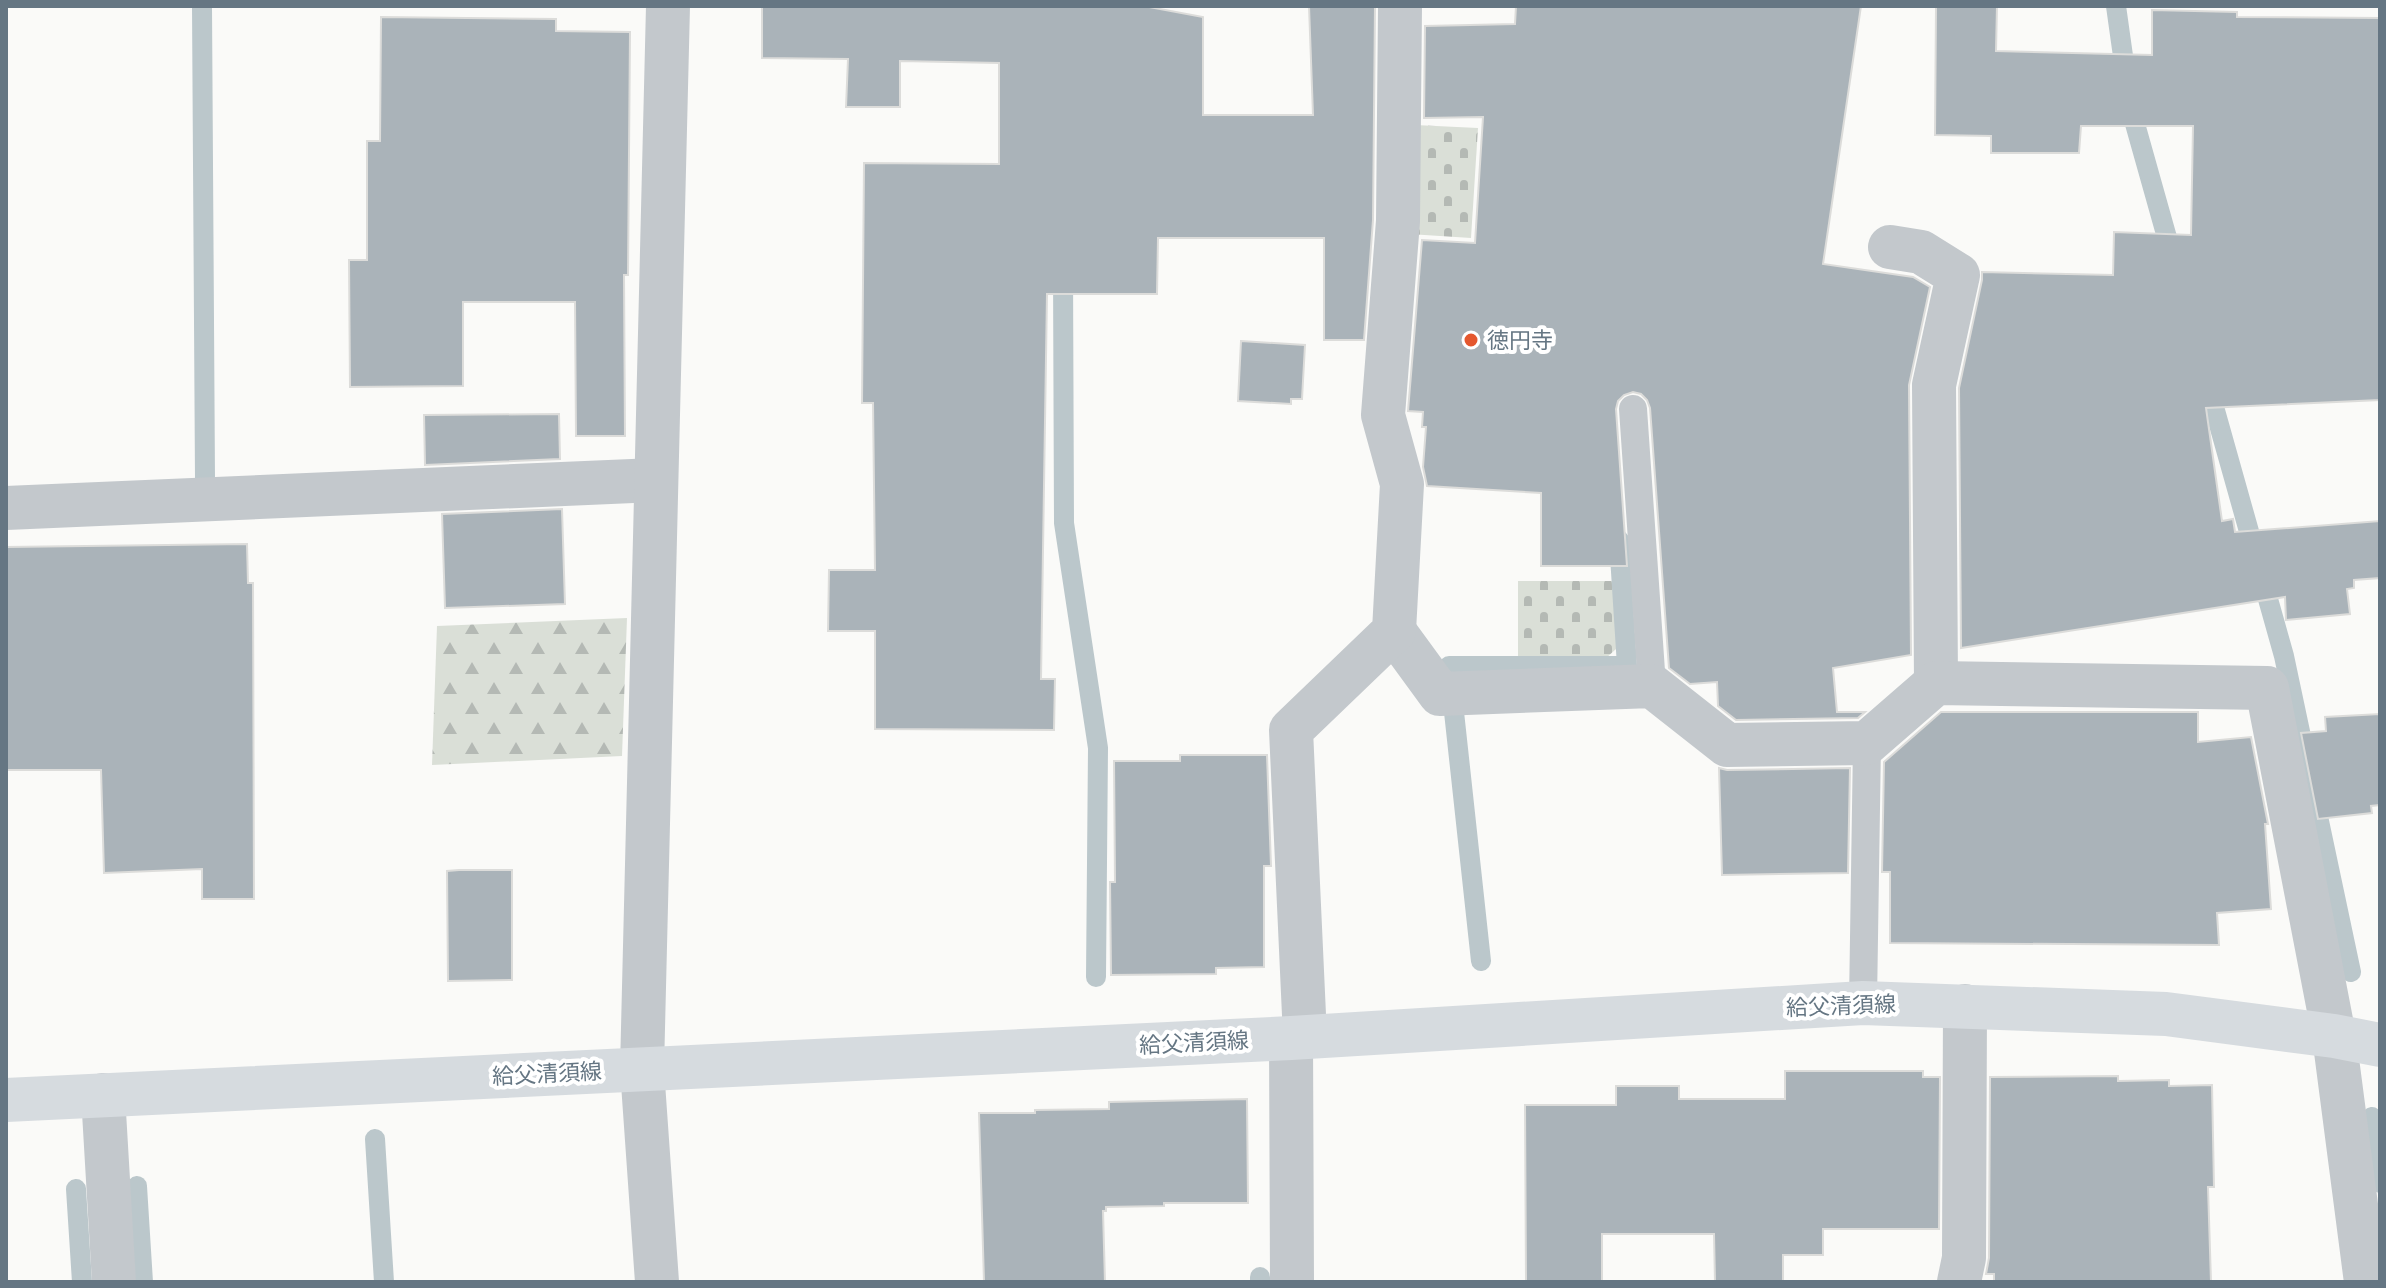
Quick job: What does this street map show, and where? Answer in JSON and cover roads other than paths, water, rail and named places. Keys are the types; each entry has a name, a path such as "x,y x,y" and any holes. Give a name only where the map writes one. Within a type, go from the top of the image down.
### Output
{"main road":[{"name":"給父清須線","path":"6,1100 1298,1037 1863,1003 2166,1014 2380,1045"}],"street":[{"path":"657,1282 642,1069 668,6"},
{"path":"1400,6 1398,221 1383,415 1402,484 1394,631 1440,694 1652,686 1727,745 1867,743 1936,683 2267,688 2334,1036 2366,1282"},
{"path":"1890,247 1921,252 1958,275 1934,385 1936,683"},
{"path":"6,508 656,480"},
{"path":"1292,1282 1298,1037 1291,730 1394,631"},
{"path":"1959,1282 1964,1258 1965,1006"},
{"path":"103,1095 114,1282"}],"lane":[{"path":"1633,409 1652,686"},
{"path":"1863,1003 1867,743"}],"waterway":[{"path":"202,6 205,479"},
{"path":"2116,6 2130,106 2173,259"},
{"path":"1063,268 1064,523 1098,748 1096,977"},
{"path":"2207,382 2284,656 2351,972"},
{"path":"1449,666 1627,666 1619,540"},
{"path":"1454,712 1481,961"},
{"path":"2372,1117 2380,1183"},
{"path":"375,1139 384,1282"},
{"path":"137,1186 143,1282"},
{"path":"76,1189 82,1282"},
{"path":"1260,1277 1260,1282"}],"place":[{"name":"徳円寺","path":"1471,340"}]}
